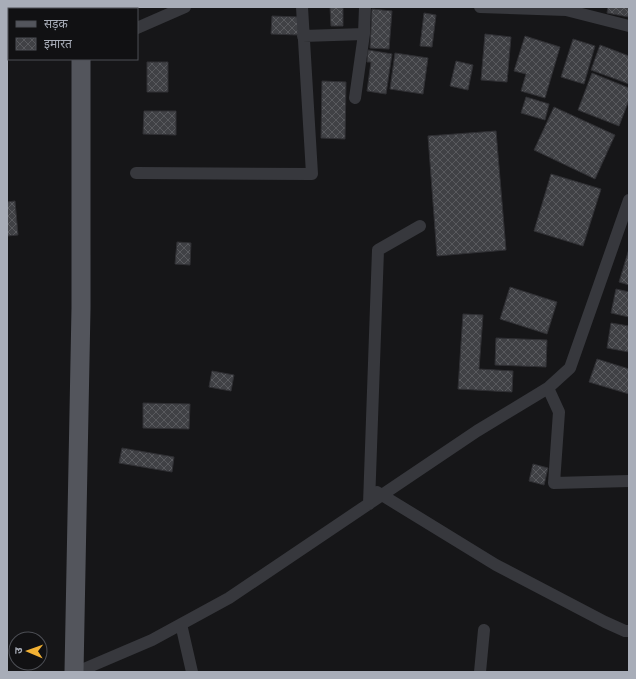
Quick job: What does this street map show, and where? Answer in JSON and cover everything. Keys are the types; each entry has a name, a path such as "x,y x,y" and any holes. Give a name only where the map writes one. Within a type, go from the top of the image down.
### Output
{"main road":[{"path":"75,672 81,308 82,60"}],"street":[{"path":"138,28 185,7"},
{"path":"136,173 312,174 302,7"},
{"path":"355,98 364,34 365,7"},
{"path":"480,7 566,10 629,26"},
{"path":"303,36 364,34"},
{"path":"75,672 152,640 229,598 477,431 548,388 570,368 629,200"},
{"path":"369,504 378,250 420,226"},
{"path":"548,388 559,412 554,483 629,481"},
{"path":"370,487 496,565 605,622 625,631 629,630"},
{"path":"181,624 192,672"},
{"path":"480,672 484,630"}],"building":[{"path":"330,7 343,7 343,26 331,26"},
{"path":"608,7 629,7 629,17 607,13"},
{"path":"372,9 392,11 389,49 370,48"},
{"path":"424,13 436,15 432,47 420,46"},
{"path":"272,16 299,17 298,35 271,34"},
{"path":"485,34 511,37 507,82 481,80"},
{"path":"525,36 560,47 545,98 521,91 526,74 514,71"},
{"path":"573,39 595,46 584,84 561,77"},
{"path":"600,45 629,56 629,84 591,70"},
{"path":"368,50 392,54 386,94 367,91 371,62 367,62"},
{"path":"395,53 428,58 423,94 390,89"},
{"path":"456,61 473,65 468,90 450,86"},
{"path":"147,62 168,62 168,92 147,92"},
{"path":"592,73 629,88 629,100 619,126 578,110"},
{"path":"322,81 346,82 345,139 321,138"},
{"path":"526,97 549,104 545,120 521,113"},
{"path":"554,107 615,135 595,179 534,150"},
{"path":"144,111 176,111 176,135 143,134"},
{"path":"496,131 506,250 437,256 428,136"},
{"path":"551,174 601,189 583,246 534,231"},
{"path":"15,201 18,235 7,236 7,202"},
{"path":"177,242 191,243 190,265 175,264"},
{"path":"629,249 629,285 619,282"},
{"path":"510,287 557,302 547,334 500,319"},
{"path":"616,289 629,292 629,317 611,313"},
{"path":"463,314 483,315 479,369 513,371 512,392 458,389"},
{"path":"611,323 629,326 629,352 607,348"},
{"path":"496,338 547,340 546,367 495,365"},
{"path":"597,359 629,369 629,394 589,382"},
{"path":"212,371 234,375 231,391 209,387"},
{"path":"143,403 190,404 189,429 143,428"},
{"path":"122,448 174,457 172,472 119,463"},
{"path":"533,464 548,468 544,485 529,481"}]}
